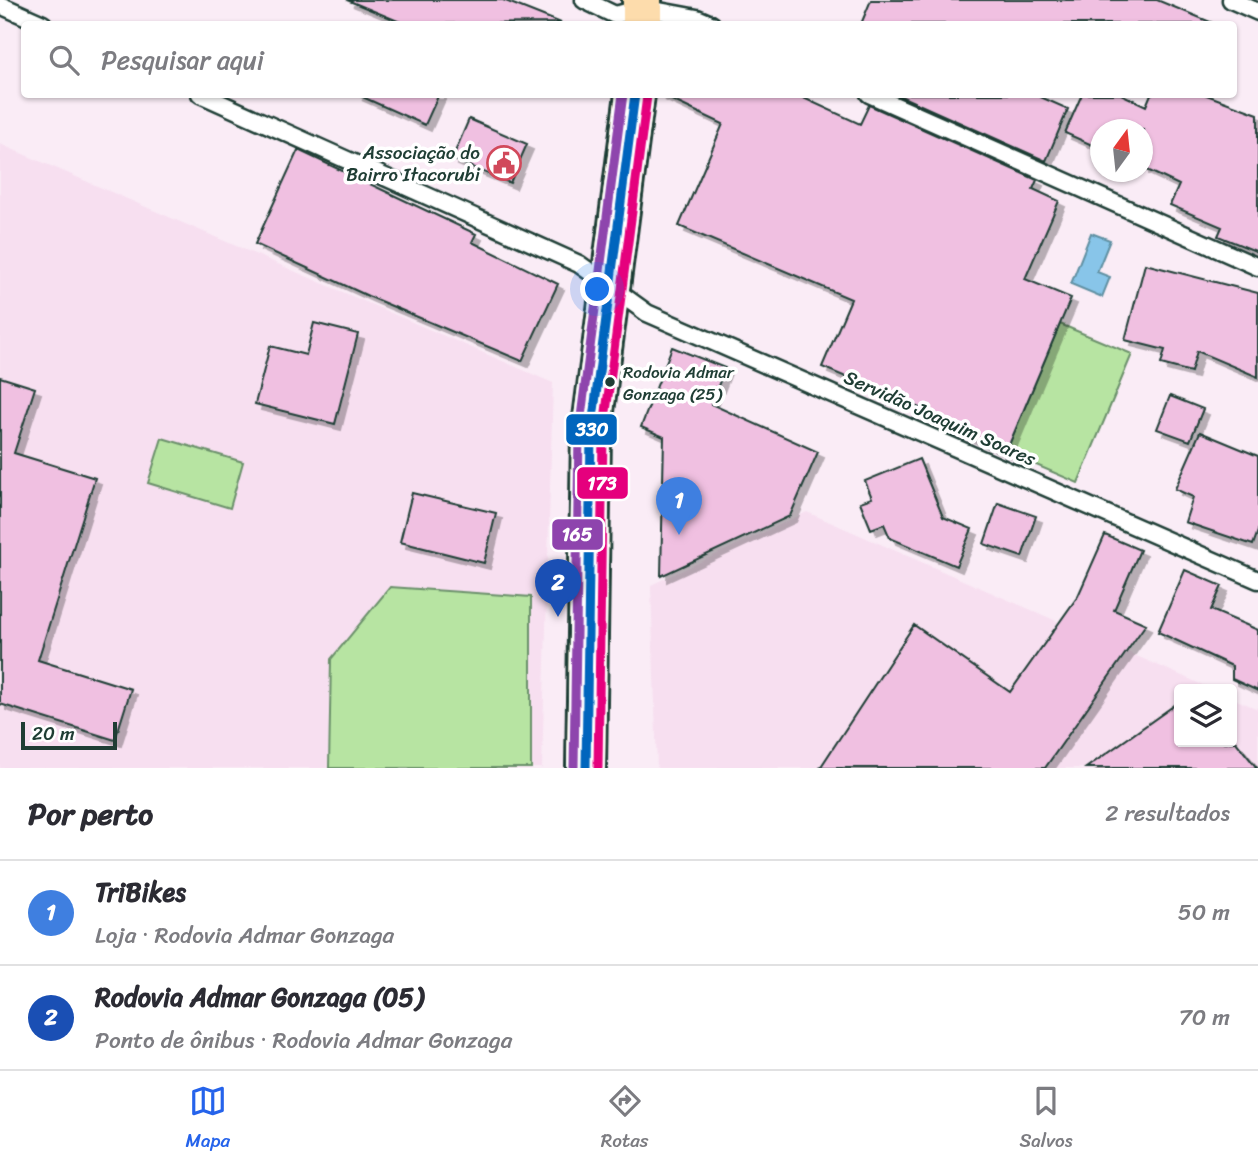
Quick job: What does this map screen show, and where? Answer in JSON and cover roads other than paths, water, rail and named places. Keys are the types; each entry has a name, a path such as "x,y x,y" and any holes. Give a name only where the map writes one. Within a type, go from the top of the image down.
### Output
{"main road":[{"path":"586,768 589,479 609,287 634,98"}],"lane":[{"path":"584,0 615,15 642,11 704,21"},
{"path":"1231,0 1258,12"},
{"path":"0,5 36,21"},
{"name":"Servidão Joaquim Soares","path":"209,98 579,264 647,313 1258,580"},
{"path":"878,98 1258,267"}],"water":[{"path":"1091,233 1110,240 1097,272 1110,277 1102,297 1071,284"}],"place":[{"name":"Associação do Bairro Itacorubi","path":"504,163"},
{"name":"Rodovia Admar Gonzaga (25)","path":"610,382"},
{"name":"TriBikes","path":"679,535"},
{"name":"Rodovia Admar Gonzaga (05)","path":"558,617"}]}
